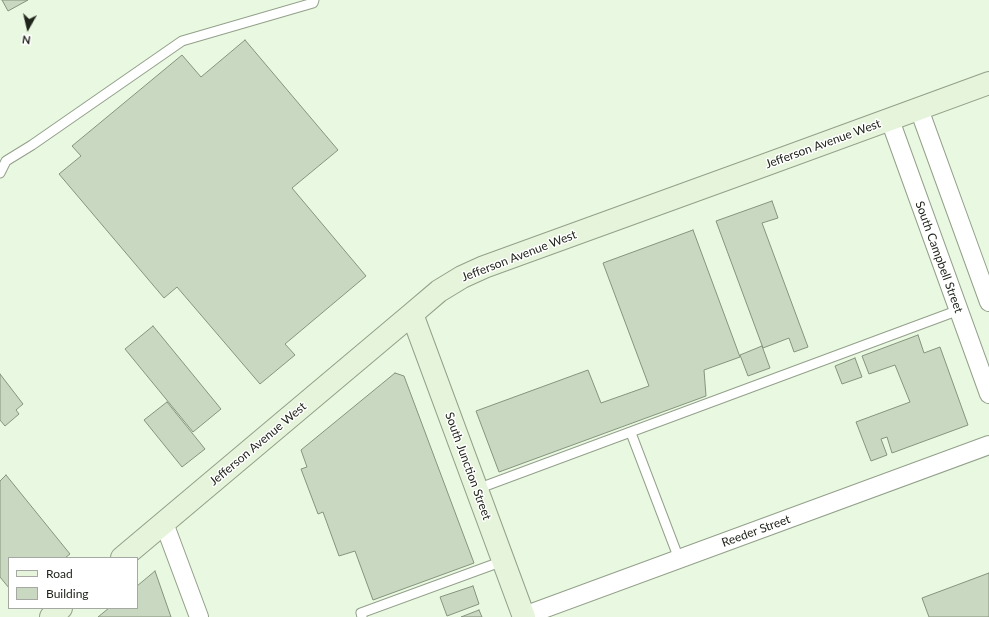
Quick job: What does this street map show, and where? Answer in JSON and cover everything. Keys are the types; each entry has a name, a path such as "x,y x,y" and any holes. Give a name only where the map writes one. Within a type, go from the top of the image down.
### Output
{"main road":[{"name":"Jefferson Avenue West","path":"123,557 439,291 462,277 484,267 890,120 989,82"},
{"name":"South Junction Street","path":"412,314 524,617"},
{"path":"51,617 61,609"}],"street":[{"path":"919,109 989,302"},
{"name":"South Campbell Street","path":"890,120 989,394"},
{"name":"Reeder Street","path":"524,617 989,445"},
{"path":"164,523 199,617"}],"lane":[{"path":"0,174 6,161 32,145 182,41 313,3 314,0"},
{"path":"477,489 959,310"},
{"path":"631,432 679,559"},
{"path":"362,617 361,613 503,561"}],"building":[{"path":"2,0 28,0 8,11"},
{"path":"245,40 338,150 292,188 366,276 285,344 295,355 260,384 177,287 164,298 59,174 81,156 72,146 182,55 201,77"},
{"path":"772,201 778,218 762,223 808,347 794,352 789,338 763,348 716,221"},
{"path":"693,230 740,357 704,370 706,396 499,472 476,411 588,370 601,403 649,386 603,263"},
{"path":"153,326 221,409 193,432 125,349"},
{"path":"918,335 924,353 940,347 968,425 892,453 887,437 881,439 887,455 871,461 856,422 910,402 895,365 869,374 862,356"},
{"path":"762,346 770,368 748,376 740,355"},
{"path":"855,358 862,377 842,384 835,366"},
{"path":"395,373 404,376 474,563 373,600 355,551 339,556 323,512 318,514 301,469 307,467 301,450"},
{"path":"0,374 23,404 16,410 19,414 5,426 0,420"},
{"path":"167,402 205,449 182,467 144,420"},
{"path":"6,475 70,554 66,557 8,557 8,587 0,577 0,481"},
{"path":"155,571 171,617 98,617 108,609 138,609 138,585"},
{"path":"989,573 989,617 929,617 922,598"},
{"path":"473,586 479,604 447,616 440,597"},
{"path":"479,610 482,617 461,617"}]}
